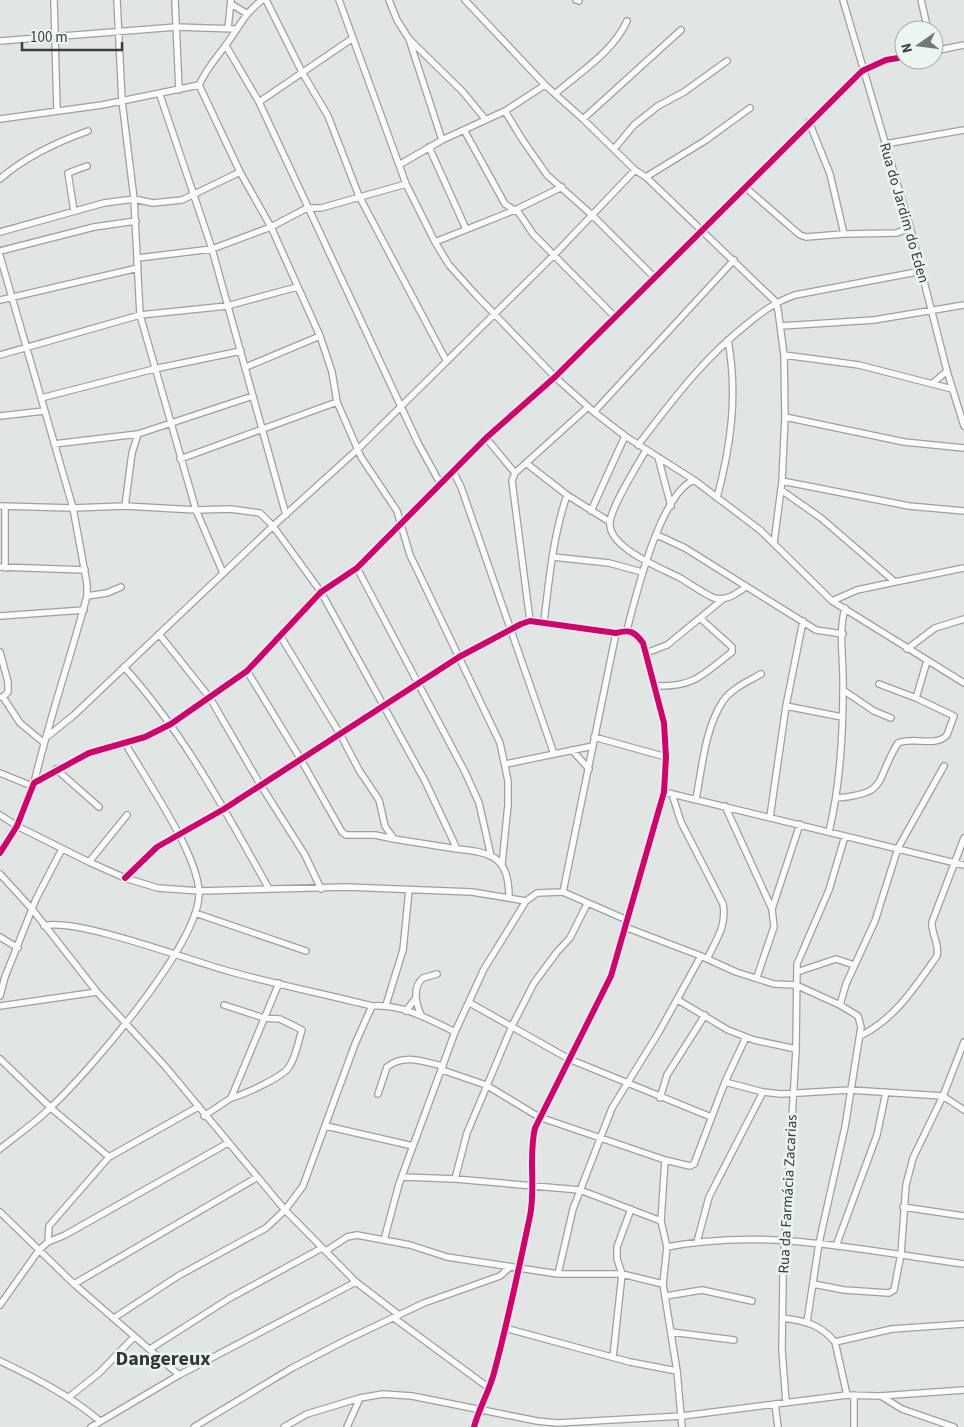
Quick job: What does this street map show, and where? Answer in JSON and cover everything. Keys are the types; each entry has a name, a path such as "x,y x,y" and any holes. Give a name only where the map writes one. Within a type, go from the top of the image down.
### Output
{"street":[{"path":"54,0 57,110"},
{"path":"116,0 122,101 136,221 140,315 196,510 223,573"},
{"path":"175,0 179,90"},
{"path":"0,119 122,101 199,85 210,64 226,46 246,13 262,0"},
{"path":"266,0 302,72 328,116 360,196 446,360"},
{"path":"339,0 406,184 435,242 449,264 476,295 496,313 555,377 594,412 638,445 694,480 760,530 832,601 964,683"},
{"path":"389,0 394,15 409,39 462,92 486,120"},
{"path":"466,0 544,85 583,119 635,170 646,177 701,232 734,260 776,302 784,355 785,417 782,481 774,543"},
{"name":"Rua do Jardim do Eden","path":"843,0 862,71 910,227 947,371 964,426"},
{"path":"921,0 926,20"},
{"path":"228,28 231,2 246,13"},
{"path":"555,94 613,44 621,34 627,21"},
{"path":"0,41 176,28 236,29"},
{"path":"583,119 681,30"},
{"path":"259,102 353,38"},
{"path":"409,39 442,140"},
{"path":"944,49 964,45"},
{"path":"226,46 259,102 418,443 440,482"},
{"path":"33,784 56,769 89,754 125,743 171,724 247,671 281,637 321,592 357,568 440,482 555,377 862,71 886,60 894,59"},
{"path":"614,149 634,125 658,106 684,92 727,61"},
{"path":"199,85 240,172 271,228 320,336 332,372 337,402 365,465 396,511 410,555 500,743 506,764 508,805 502,864"},
{"path":"399,165 442,140 505,111 544,85"},
{"path":"160,94 212,249 286,515"},
{"path":"646,177 706,140 750,108"},
{"path":"505,111 522,139 548,175 592,214 654,277"},
{"path":"809,122 830,174 844,234"},
{"path":"464,130 505,204 522,216 533,234 615,317"},
{"path":"885,144 964,130"},
{"path":"0,179 18,165 44,150 88,131"},
{"path":"429,147 466,229"},
{"path":"74,211 68,173 87,166"},
{"path":"0,853 16,826 33,784 44,742 48,736 74,715 273,526 358,449 400,405 554,255 635,170"},
{"path":"0,232 104,203 134,199 153,203 172,202 194,194 240,172"},
{"path":"138,258 212,249 271,228 307,208 322,208 406,184"},
{"path":"435,242 515,210 562,187"},
{"path":"745,187 800,235 806,237 897,233 910,227"},
{"path":"0,251 94,227 136,221"},
{"path":"0,256 73,508 85,570 87,596 84,610 56,698 48,736"},
{"path":"594,412 734,260"},
{"path":"0,300 138,268"},
{"path":"638,445 692,376 728,340 776,302 795,295 922,271"},
{"path":"0,354 140,315 227,306 297,287"},
{"path":"781,326 874,320 964,305"},
{"path":"246,367 320,336"},
{"path":"717,498 726,462 734,410 732,359 728,340"},
{"path":"41,398 154,369 240,351"},
{"path":"784,355 858,365 952,389"},
{"path":"933,383 947,371"},
{"path":"54,444 138,434 253,396"},
{"path":"180,459 262,431 337,402"},
{"path":"530,620 512,481 515,473 588,407"},
{"path":"0,416 44,411"},
{"path":"785,417 904,442 964,448"},
{"path":"125,506 132,453 138,434"},
{"path":"591,511 625,436"},
{"path":"486,438 515,473"},
{"path":"610,522 622,493 646,450"},
{"path":"658,457 671,506"},
{"path":"526,463 567,496 610,522 617,540 645,561 682,579 701,592 714,598 723,599"},
{"path":"453,471 461,487 512,629 554,754"},
{"path":"627,630 645,561 680,489 694,480"},
{"path":"782,481 932,510 964,511"},
{"path":"781,490 820,518 895,582"},
{"path":"544,622 553,557 561,514 567,496"},
{"path":"85,570 3,567 3,507 73,508 125,506 196,510 231,509 260,513 273,526 321,592 383,708 425,781 457,849"},
{"path":"657,535 684,548 821,631 843,634"},
{"path":"553,557 609,563 642,572"},
{"path":"357,568 480,803 491,856"},
{"path":"832,601 857,590 964,568"},
{"path":"87,596 107,593 122,587"},
{"path":"646,653 667,645 723,599 746,587"},
{"path":"829,832 837,798 842,717 845,608"},
{"path":"0,616 84,610"},
{"path":"656,686 676,687 692,682 732,652 732,648 727,642 700,618"},
{"path":"907,649 935,628 964,619"},
{"path":"125,878 157,847 224,809 300,758 383,708 459,657 530,620 616,633 627,630 635,632 639,638 646,653 656,686 664,723 666,757 664,792 611,976 539,1117 533,1138 534,1185 531,1214 489,1388 479,1408 474,1427"},
{"path":"770,817 786,706 803,621"},
{"path":"563,892 616,633"},
{"path":"159,634 210,698 260,784 305,855 321,889"},
{"path":"281,637 340,734 359,770 379,800 385,826 394,839"},
{"path":"0,652 8,682 8,692 2,697 20,723 44,742"},
{"path":"916,698 927,661"},
{"path":"124,667 171,724 224,809 269,889"},
{"path":"247,671 342,832 346,835 375,835 474,851 491,856 502,864 507,872 510,897"},
{"path":"696,799 709,736 724,700 737,688 761,674"},
{"path":"837,798 871,792 878,784 898,743 904,740 935,741 947,735 954,716 916,698 879,684"},
{"path":"843,690 874,711 891,718"},
{"path":"786,706 842,717"},
{"path":"594,736 666,757"},
{"path":"0,1149 51,1108 126,1024 176,955 195,913 199,891 193,864 179,835 125,743"},
{"path":"506,764 593,746"},
{"path":"572,750 589,769"},
{"path":"840,1005 854,965 875,921 898,848 944,766"},
{"path":"56,769 99,807"},
{"path":"0,773 33,784"},
{"path":"664,792 964,865"},
{"path":"558,1274 566,1233 600,1138 626,1083 723,926 725,919 724,904 681,822 672,794"},
{"path":"726,806 772,909 774,926 757,977"},
{"path":"0,815 16,826 89,862 125,878 158,888 199,891 346,887 472,892 526,901"},
{"path":"89,862 127,815"},
{"path":"772,909 800,824"},
{"name":"Rua da Farmácia Zacarias","path":"786,1402 783,1367 785,1239 796,1049 797,972 800,955 835,874 845,836"},
{"path":"860,1036 876,1028 890,1017 937,956 938,945 932,929 932,922 964,838"},
{"path":"0,996 2,977 18,948 32,909 62,849"},
{"path":"0,874 32,909 97,992 164,1065 204,1116 285,1210 356,1282 397,1317 489,1388"},
{"path":"386,1005 402,950 409,890"},
{"path":"384,1240 399,1184 455,1032 484,969 526,901 537,893 563,892 626,920"},
{"path":"455,1179 463,1144 512,1026 534,983 570,938 587,904"},
{"path":"195,913 306,951"},
{"path":"44,926 55,924 127,940 278,983 372,1006 386,1005 421,1015 455,1032"},
{"path":"625,927 704,957 736,972 757,977 774,984 796,985 840,1005 858,1016 861,1027 860,1036 845,1128 834,1187 819,1243 807,1322"},
{"path":"0,937 18,948"},
{"path":"797,972 836,959 854,965"},
{"path":"406,1011 415,999 420,980 437,974"},
{"path":"231,1098 278,983"},
{"path":"0,1006 97,992"},
{"path":"415,999 421,1015"},
{"path":"678,1000 705,1015 721,1027 746,1038 796,1049"},
{"path":"470,1003 570,1059 660,1098 711,1117"},
{"path":"204,1116 231,1098 244,1094 285,1071 291,1062 302,1030 280,1019 264,1018 224,1005"},
{"path":"114,1318 178,1276 266,1228 285,1210 303,1186 354,1044 372,1006"},
{"path":"660,1098 667,1075 705,1015"},
{"path":"378,1094 387,1067 410,1059 442,1068 486,1085 539,1117 665,1160 692,1166 725,1082 746,1038"},
{"path":"813,1284 844,1290 892,1292 901,1254 903,1207 913,1158 943,1096 964,1042"},
{"path":"0,1060 51,1108 109,1157"},
{"path":"725,1082 762,1092 781,1094 850,1090 943,1096 964,1110"},
{"path":"697,1242 709,1196 762,1092"},
{"path":"836,1246 877,1135 886,1092"},
{"path":"48,1242 49,1226 109,1157 198,1107"},
{"path":"326,1126 413,1146"},
{"path":"1,1301 48,1242 64,1235 228,1143"},
{"path":"665,1160 661,1221 667,1247 663,1284 677,1371 682,1427"},
{"path":"403,1177 455,1179 580,1190 661,1221"},
{"path":"74,1284 256,1178"},
{"path":"903,1207 964,1216"},
{"path":"613,1357 622,1274 617,1259 617,1246 631,1209"},
{"path":"0,1212 74,1284 180,1375"},
{"path":"150,1349 230,1298 352,1235 410,1244 447,1257 510,1267 558,1274 622,1274 663,1284"},
{"path":"667,1247 697,1242 785,1239 964,1264"},
{"path":"194,1427 292,1368 431,1300 500,1276 510,1267"},
{"path":"91,1427 180,1375 356,1282"},
{"path":"666,1296 702,1290 752,1301"},
{"path":"783,1318 807,1322 821,1328 836,1342 847,1395"},
{"path":"836,1342 892,1329 964,1324"},
{"path":"505,1328 613,1357 677,1371"},
{"path":"671,1332 734,1340"},
{"path":"69,1397 99,1373 134,1337"},
{"path":"0,1361 69,1397 100,1421"},
{"path":"284,1427 307,1414 360,1398 398,1394 547,1422 597,1424 682,1416 847,1395 880,1396 964,1390"},
{"path":"854,1395 854,1427"},
{"path":"880,1396 902,1409 954,1427"},
{"path":"347,1427 360,1398"},
{"path":"775,1404 778,1427"}],"cycle path":[{"path":"0,853 17,826 34,783 89,753 145,737 171,724 247,671 321,592 357,568 486,438 555,377 862,71 886,60 894,59"},
{"path":"125,878 157,847 224,809 459,657 521,624 530,621 616,633 632,632 643,643 664,723 666,757 664,792 611,976 535,1128 532,1150 532,1205 530,1216 494,1373 474,1427"}],"district":[{"name":"Dangereux","path":"163,1359"}]}
